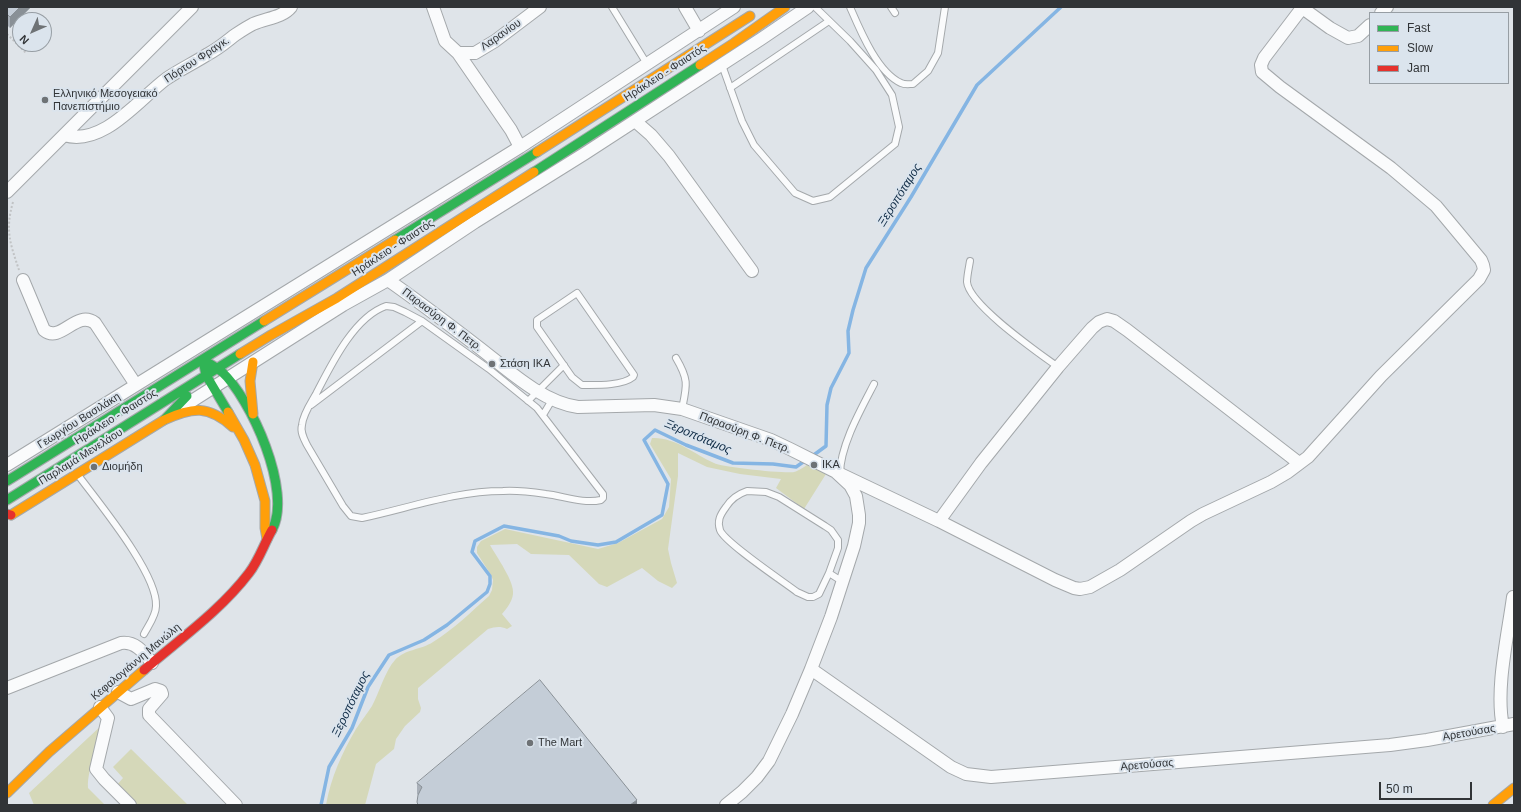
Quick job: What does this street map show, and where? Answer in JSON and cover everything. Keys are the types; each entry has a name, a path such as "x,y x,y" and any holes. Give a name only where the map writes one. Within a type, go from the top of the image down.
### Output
{"main road":[{"name":"Ηράκλειο - Φαιστός","path":"7,500 217,368 336,298 442,231 734,43 785,7"},
{"name":"Ηράκλειο - Φαιστός","path":"7,481 577,127 757,12"},
{"path":"532,139 577,127"},
{"path":"442,231 466,223 475,222"},
{"path":"227,344 255,311"},
{"path":"254,422 250,381 253,362 271,335"},
{"path":"203,360 206,375 244,440 255,465 264,492 266,508 265,528 267,538"},
{"name":"Κεφαλογιάννη Μανώλη","path":"7,793 38,762 100,707 183,638 234,590 253,567 277,520 278,494 272,468 265,446 254,422 242,400 227,379 211,363 203,360"},
{"path":"217,368 253,362"},
{"path":"151,376 190,368"},
{"path":"164,420 206,375"},
{"path":"164,420 187,410 206,410 220,416 230,424 244,440"},
{"name":"Παρλαμά Μενελάου","path":"8,515 164,420"},
{"path":"1493,805 1514,788"}],"street":[{"path":"11,194 64,135 192,7"},
{"name":"Πόρτου Φραγκ.","path":"64,135 74,137 83,136 91,134 114,123 128,113 167,79 252,25 281,16 291,7"},
{"path":"433,7 445,41 458,53 511,130 520,147"},
{"name":"Λαρανίου","path":"458,53 475,53 495,41 540,7"},
{"path":"685,7 699,31"},
{"name":"Γεωργίου Βασιλάκη","path":"7,465 520,147 734,7"},
{"path":"164,420 343,305 388,280 475,222 722,65 808,7"},
{"path":"838,473 1055,580 1074,588 1085,588 1096,584 1120,570 1203,514 1271,482 1299,463 1316,448 1381,376 1474,284 1482,275 1484,270 1484,265 1477,254 1433,203 1391,168 1321,118 1262,72 1261,65 1264,58 1302,8 1330,28 1348,38 1358,36 1369,26"},
{"path":"635,121 651,135 669,156 752,270"},
{"path":"23,280 44,330 49,334 54,334 77,322 87,319 92,321 95,323 136,385"},
{"name":"Παρασύρη Φ. Πετρ.","path":"388,280 536,390 552,400 578,407 654,405 682,410 771,440 838,473 850,485 856,496 859,515 854,546 845,583 792,714 769,761 757,777 726,805"},
{"path":"939,522 981,463 1058,367 1099,322 1107,319 1114,321 1127,330 1299,463"},
{"path":"1508,725 1500,703 1513,597"},
{"path":"7,688 121,643 130,643 135,646 144,653 152,663"},
{"name":"Αρετούσας","path":"811,669 951,767 966,774 991,777 1390,745 1427,740 1508,725"},
{"path":"118,692 131,700 155,689 161,691 162,694 149,709 149,715 236,805"},
{"path":"100,707 108,718 96,770 104,780 130,805"}],"lane":[{"path":"612,7 648,64"},
{"path":"722,65 742,121 754,145 795,193 813,201 830,197 896,144 899,127 892,95 876,70 850,41 815,7"},
{"path":"850,7 871,50 890,76 902,84 913,84 928,71 935,59 938,53 945,7"},
{"path":"890,7 895,13"},
{"path":"730,88 829,21"},
{"path":"970,261 967,283 977,300 994,318 1058,367"},
{"path":"577,293 634,375 630,380 608,384 582,385 576,381 564,365 537,327 537,320 577,293"},
{"path":"386,306 394,307 422,322 483,364 537,408 603,494 603,498 601,500 585,500 527,492 487,491 439,499 362,518 355,518 351,516 342,506 304,439 301,430 302,423 338,353 370,315 386,306"},
{"path":"310,406 422,322"},
{"path":"676,358 684,372 686,389 682,410"},
{"path":"528,401 536,390 564,365"},
{"path":"838,473 854,420 874,384"},
{"path":"543,415 552,400"},
{"path":"77,474 127,542 144,570 154,591 156,600 155,612 144,634"},
{"path":"761,491 778,497 825,526 834,535 839,543 829,573 819,594 813,597 803,596 728,540 721,531 720,517 728,504 742,493 761,491"},
{"path":"829,573 845,583"}],"path":[{"path":"7,34 26,53"},
{"path":"11,194 8,226 10,241 23,280"}],"green space":[{"path":"652,438 669,440 719,465 754,470 794,472 810,463 826,474 804,509 776,488 781,479 740,474 707,467 678,453 678,476 668,549 677,583 672,588 658,581 642,568 607,587 599,584 569,555 531,554 517,544 490,545 508,576 513,589 512,600 502,614 512,626 507,629 498,627 488,629 418,688 418,699 421,708 420,712 405,726 396,739 394,749 376,764 365,805 326,805 334,775 346,747 372,706 391,665 399,656 428,645 441,637 489,596 492,590 493,580 477,553 477,547 481,541 505,529 598,549 618,543 662,519 669,507 671,479 650,444"},
{"path":"103,724 100,740 88,780 88,788 105,805 34,805 29,793"},
{"path":"131,749 188,805 135,805 116,786 123,778 113,767"}],"building":[{"path":"7,7 20,7 15,12 12,12 10,17 7,14"},
{"name":"The Mart","path":"540,680 637,800 630,805 418,805 418,795 422,787 417,783"}],"waterway":[{"name":"Ξεροπόταμος","path":"811,457 826,446 827,405 831,388 849,353 848,331 866,268 911,197 977,85 1061,7"},
{"name":"Ξεροπόταμος","path":"321,805 329,767 352,728 368,687 389,655 424,640 447,625 487,592 490,584 490,576 472,552 475,541 504,526 559,536 571,541 598,545 616,542 662,515 668,484 644,440 655,430 686,445 733,463 773,464 796,467 806,460"}],"traffic: fast":[{"path":"534,172 700,65"},
{"path":"395,240 537,152"},
{"path":"7,481 264,321"},
{"path":"7,500 240,354"},
{"path":"228,412 206,375 203,360 221,371 233,384 245,402 266,446 273,470 277,493 277,513 272,530"},
{"path":"164,420 187,396"}],"traffic: slow":[{"path":"700,65 785,7"},
{"path":"537,152 750,16"},
{"path":"240,354 337,298 534,172"},
{"path":"264,321 395,240"},
{"path":"253,362 250,381 253,414"},
{"path":"11,515 164,420 174,416 200,410 216,415 233,427"},
{"path":"228,412 244,440 255,465 265,501 265,528 267,539"},
{"path":"7,793 49,752 144,670"},
{"path":"1493,805 1514,788"}],"traffic: jam":[{"path":"7,514 11,515"},
{"path":"144,670 213,612 238,587 253,568 272,530"}],"place":[{"name":"Ελληνικό Μεσογειακό Πανεπιστήμιο","path":"45,100"},
{"name":"Στάση ΙΚΑ","path":"492,364"},
{"name":"IKA","path":"814,465"},
{"name":"Διομήδη","path":"94,467"},
{"name":"The Mart","path":"530,743"}]}
